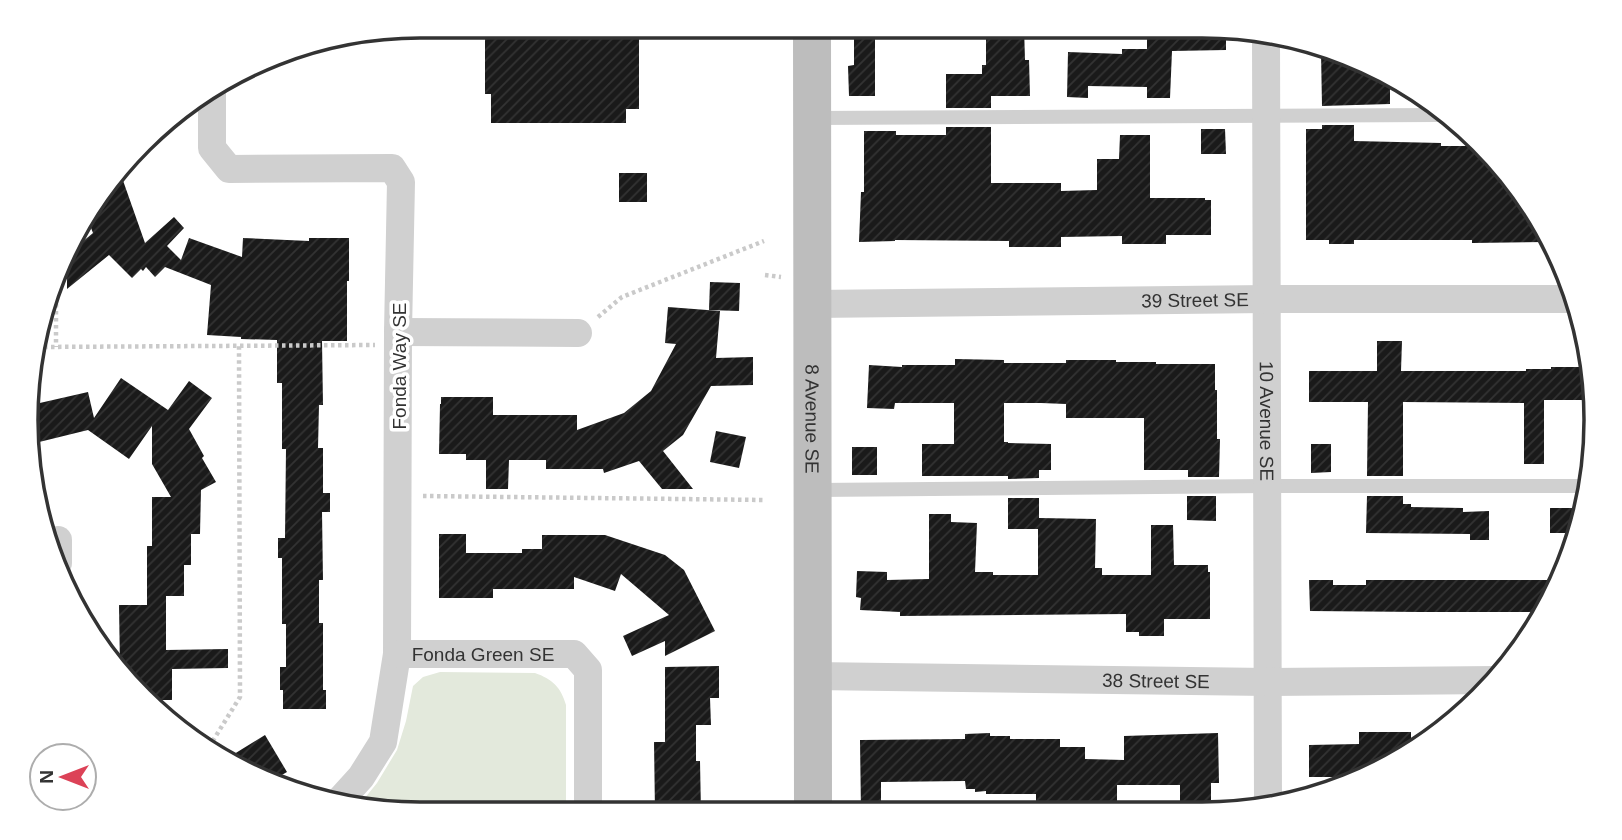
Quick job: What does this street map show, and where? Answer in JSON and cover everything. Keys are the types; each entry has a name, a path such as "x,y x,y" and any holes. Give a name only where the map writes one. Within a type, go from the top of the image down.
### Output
{"street":[{"name":"8 Avenue SE","path":"812,38 813,802"},
{"name":"10 Avenue SE","path":"1266,44 1268,795"},
{"name":"Fonda Way SE","path":"212,101 212,148 229,169 391,168 401,182 397,654 383,742 361,776 345,794"},
{"name":"39 Street SE","path":"813,304 1564,299"},
{"path":"398,332 578,333"},
{"name":"Fonda Green SE","path":"397,654 574,654 588,670 588,802"},
{"name":"38 Street SE","path":"813,676 1268,682 1481,680"}],"lane":[{"path":"812,118 1431,115"},
{"path":"813,490 1577,486"}],"path":[{"path":"578,333 622,297 764,241"},
{"path":"56,306 56,347"},
{"path":"46,347 374,346 398,332"},
{"path":"213,740 240,697 239,346"},
{"path":"398,495 765,500"}],"shaded area":[{"path":"440,672 535,673 555,684 566,705 566,802 420,802 365,797 397,750 413,686 423,677"}],"building":[{"path":"485,38 639,38 639,109 626,109 626,123 491,123 491,94 485,94"},
{"path":"854,38 875,38 875,96 849,96 848,66 854,65"},
{"path":"986,38 1024,38 1025,60 1029,60 1030,96 991,96 991,108 946,108 946,74 982,74 982,65 986,65"},
{"path":"1147,38 1226,39 1226,50 1172,51 1170,98 1147,98 1147,87 1088,86 1088,98 1067,97 1068,52 1122,54 1122,49 1147,49"},
{"path":"1321,58 1390,88 1390,104 1322,106"},
{"path":"1322,125 1354,125 1354,141 1468,146 1505,188 1539,242 1354,240 1354,244 1329,244 1329,240 1306,240 1306,129 1322,129"},
{"path":"946,127 991,127 991,183 1061,183 1061,191 1097,190 1097,159 1119,159 1120,135 1150,135 1150,198 1211,200 1211,235 1166,235 1166,244 1122,244 1122,236 1061,237 1061,247 1009,247 1009,241 859,242 861,192 864,192 864,131 896,131 896,135 946,135"},
{"path":"1201,129 1225,129 1226,154 1201,154"},
{"path":"619,173 647,173 647,202 619,202"},
{"path":"123,181 145,243 174,217 184,228 167,246 181,260 189,238 242,257 243,238 309,241 309,238 349,238 347,341 322,341 323,405 319,405 318,448 323,448 323,493 330,493 330,512 322,512 323,580 319,580 319,623 323,623 323,690 326,690 326,709 283,709 283,690 280,690 280,667 286,667 286,624 282,624 282,558 278,558 278,538 285,538 286,449 282,449 282,383 277,383 277,340 207,335 211,285 165,267 155,277 146,267 132,278 109,255 67,289 67,277 78,251 84,241 93,233 91,228"},
{"path":"710,282 740,283 739,311 709,310"},
{"path":"668,307 720,311 716,358 753,357 753,385 711,386 683,435 663,451 693,489 662,489 639,461 604,473 603,469 546,469 546,460 509,460 508,489 486,489 486,460 466,460 466,454 439,454 441,397 493,397 493,415 577,415 577,430 624,413 651,391 676,344 665,343"},
{"path":"1377,341 1402,341 1401,371 1526,371 1551,367 1580,367 1583,400 1544,400 1544,464 1524,464 1524,403 1403,402 1403,476 1367,476 1368,402 1309,402 1309,371 1377,371"},
{"path":"955,359 1004,360 1004,363 1116,360 1156,364 1215,364 1217,439 1220,439 1219,477 1188,477 1188,470 1144,470 1144,418 1066,418 1066,404 1041,403 1004,403 1004,442 1051,444 1051,470 1039,470 1039,478 922,476 922,444 954,444 954,403 895,403 894,409 867,408 869,365 955,365"},
{"path":"121,378 168,410 189,381 212,398 189,429 216,482 201,490 200,534 191,534 191,565 184,565 184,596 166,596 166,650 228,649 228,668 172,669 172,700 161,700 120,655 119,605 147,605 147,546 152,546 152,497 171,497 152,464 152,426 129,459 88,430 39,442 39,403 88,392 94,418"},
{"path":"716,431 746,437 739,468 710,462"},
{"path":"1311,444 1331,444 1331,472 1311,473"},
{"path":"852,447 877,447 877,475 852,475"},
{"path":"1187,496 1216,496 1216,521 1187,520"},
{"path":"1367,496 1403,496 1403,504 1411,504 1411,507 1463,508 1463,512 1489,511 1489,540 1470,540 1470,534 1366,533"},
{"path":"1008,498 1039,498 1039,518 1096,519 1095,568 1102,568 1102,575 1151,575 1151,525 1173,525 1174,565 1208,565 1210,619 1164,619 1164,636 1139,636 1139,632 1126,632 1126,614 900,616 900,612 860,610 861,598 856,597 857,571 887,572 887,580 929,579 929,514 951,514 951,522 977,523 975,572 993,572 993,575 1038,575 1038,529 1008,529"},
{"path":"1550,508 1573,508 1566,533 1550,533"},
{"path":"439,534 466,534 466,553 522,553 522,549 542,549 542,535 605,535 665,555 684,570 715,631 665,656 665,641 632,656 623,636 669,615 621,574 615,591 574,577 574,589 493,589 493,598 439,598"},
{"path":"1309,580 1333,580 1333,585 1366,585 1366,580 1548,580 1531,612 1310,611"},
{"path":"719,666 719,698 710,698 711,725 696,725 696,761 700,761 701,802 655,802 654,742 665,742 665,667"},
{"path":"1359,732 1411,732 1411,739 1371,762 1335,777 1309,777 1309,745 1359,744"},
{"path":"990,733 990,736 1010,736 1010,739 1060,739 1060,747 1085,747 1085,759 1124,760 1124,736 1218,733 1219,783 1211,783 1211,802 1180,802 1180,785 1117,785 1117,802 1036,802 1036,794 975,792 975,789 966,789 965,781 881,782 881,802 861,802 860,740 965,739 965,734"},
{"path":"265,735 287,772 282,775 235,753"}]}
